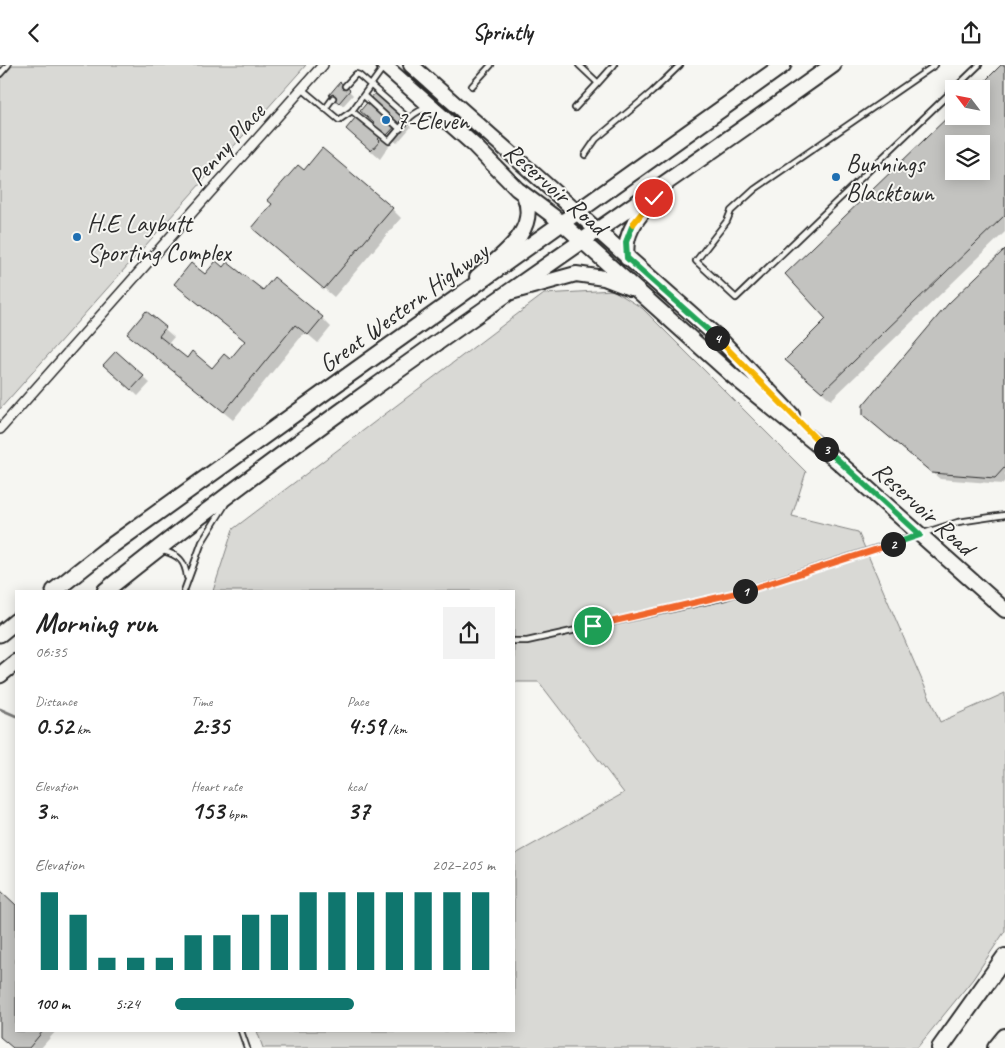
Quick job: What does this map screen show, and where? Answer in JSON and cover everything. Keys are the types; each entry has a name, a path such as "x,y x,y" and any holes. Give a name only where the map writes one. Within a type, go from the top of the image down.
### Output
{"highway":[{"name":"Great Western Highway","path":"55,590 115,543 574,211 783,65"},
{"name":"Great Western Highway","path":"106,590 240,485 596,230 833,65"},
{"path":"0,634 15,622"},
{"path":"0,675 15,663"},
{"path":"940,1048 1005,957"},
{"path":"996,1048 1005,1037"}],"main road":[{"name":"Reservoir Road","path":"384,65 434,109 524,195 582,241 734,377 836,460 1005,610"},
{"name":"Reservoir Road","path":"411,65 720,341 836,460"},
{"path":"627,258 626,242 632,226 665,183"},
{"path":"453,300 513,243 524,229 530,212 524,195"},
{"path":"509,293 576,273 604,278 638,290"}],"street":[{"name":"Penny Place","path":"0,429 323,65"}],"lane":[{"path":"0,74 8,65"},
{"path":"302,89 339,120 352,111 364,97 384,65"},
{"path":"472,86 491,65"},
{"path":"579,65 598,83"},
{"path":"575,108 614,65"},
{"path":"585,155 596,139 652,92 680,65"},
{"path":"935,65 848,127 755,189 731,211 727,221 696,261 736,298 945,98"},
{"path":"963,80 978,65"},
{"path":"345,86 356,74 409,119"},
{"path":"364,97 400,129"},
{"path":"324,109 333,99"},
{"path":"352,111 389,141 409,119 422,109 434,109"},
{"path":"184,590 187,579 209,528 240,485"},
{"path":"515,641 527,641 725,597 958,522 1005,515"},
{"path":"157,549 180,557 185,565 187,579"},
{"path":"241,1032 247,1048"}],"shaded area":[{"name":"H.E Laybutt Sporting Complex","path":"0,65 306,65 0,409"},
{"path":"613,290 642,308 806,472 792,516 858,532 940,722 1005,693 1005,931 973,979 917,1048 263,1048 257,1032 515,1032 515,854 624,793 539,682 515,682 515,590 213,590 233,529 544,294"}],"building":[{"path":"1001,65 1005,65 1005,215 822,392 785,360 826,319 785,274 945,120 945,125 990,125 990,80 986,80"},
{"path":"340,82 350,90 339,103 329,95"},
{"name":"7-Eleven","path":"375,93 403,118 387,135 384,133 378,139 380,141 371,151 346,129 356,117 369,128 374,123 360,111"},
{"path":"322,148 393,208 324,289 252,228 272,204 267,200 298,165 304,170"},
{"path":"1005,249 1005,467 995,478 932,473 863,415 863,405 948,304"},
{"path":"216,261 223,267 227,262 263,290 274,277 323,317 308,335 295,325 224,412 127,334 146,311 166,327 159,336 187,358 192,351 212,368 224,354 230,359 245,341 174,284 191,263 205,274"},
{"path":"116,351 144,376 131,390 103,365"},
{"path":"0,890 15,904 15,1032 42,1032 29,1048 13,1048 0,1037"}],"waterway":[{"path":"0,709 15,716"}],"place":[{"name":"7-Eleven","path":"386,120"},
{"name":"Bunnings Blacktown","path":"836,177"},
{"name":"H.E Laybutt Sporting Complex","path":"77,237"}],"route":[{"path":"593,626 725,597 920,535 836,460 720,341 627,258 626,242 628,234 638,216 654,198"}]}
